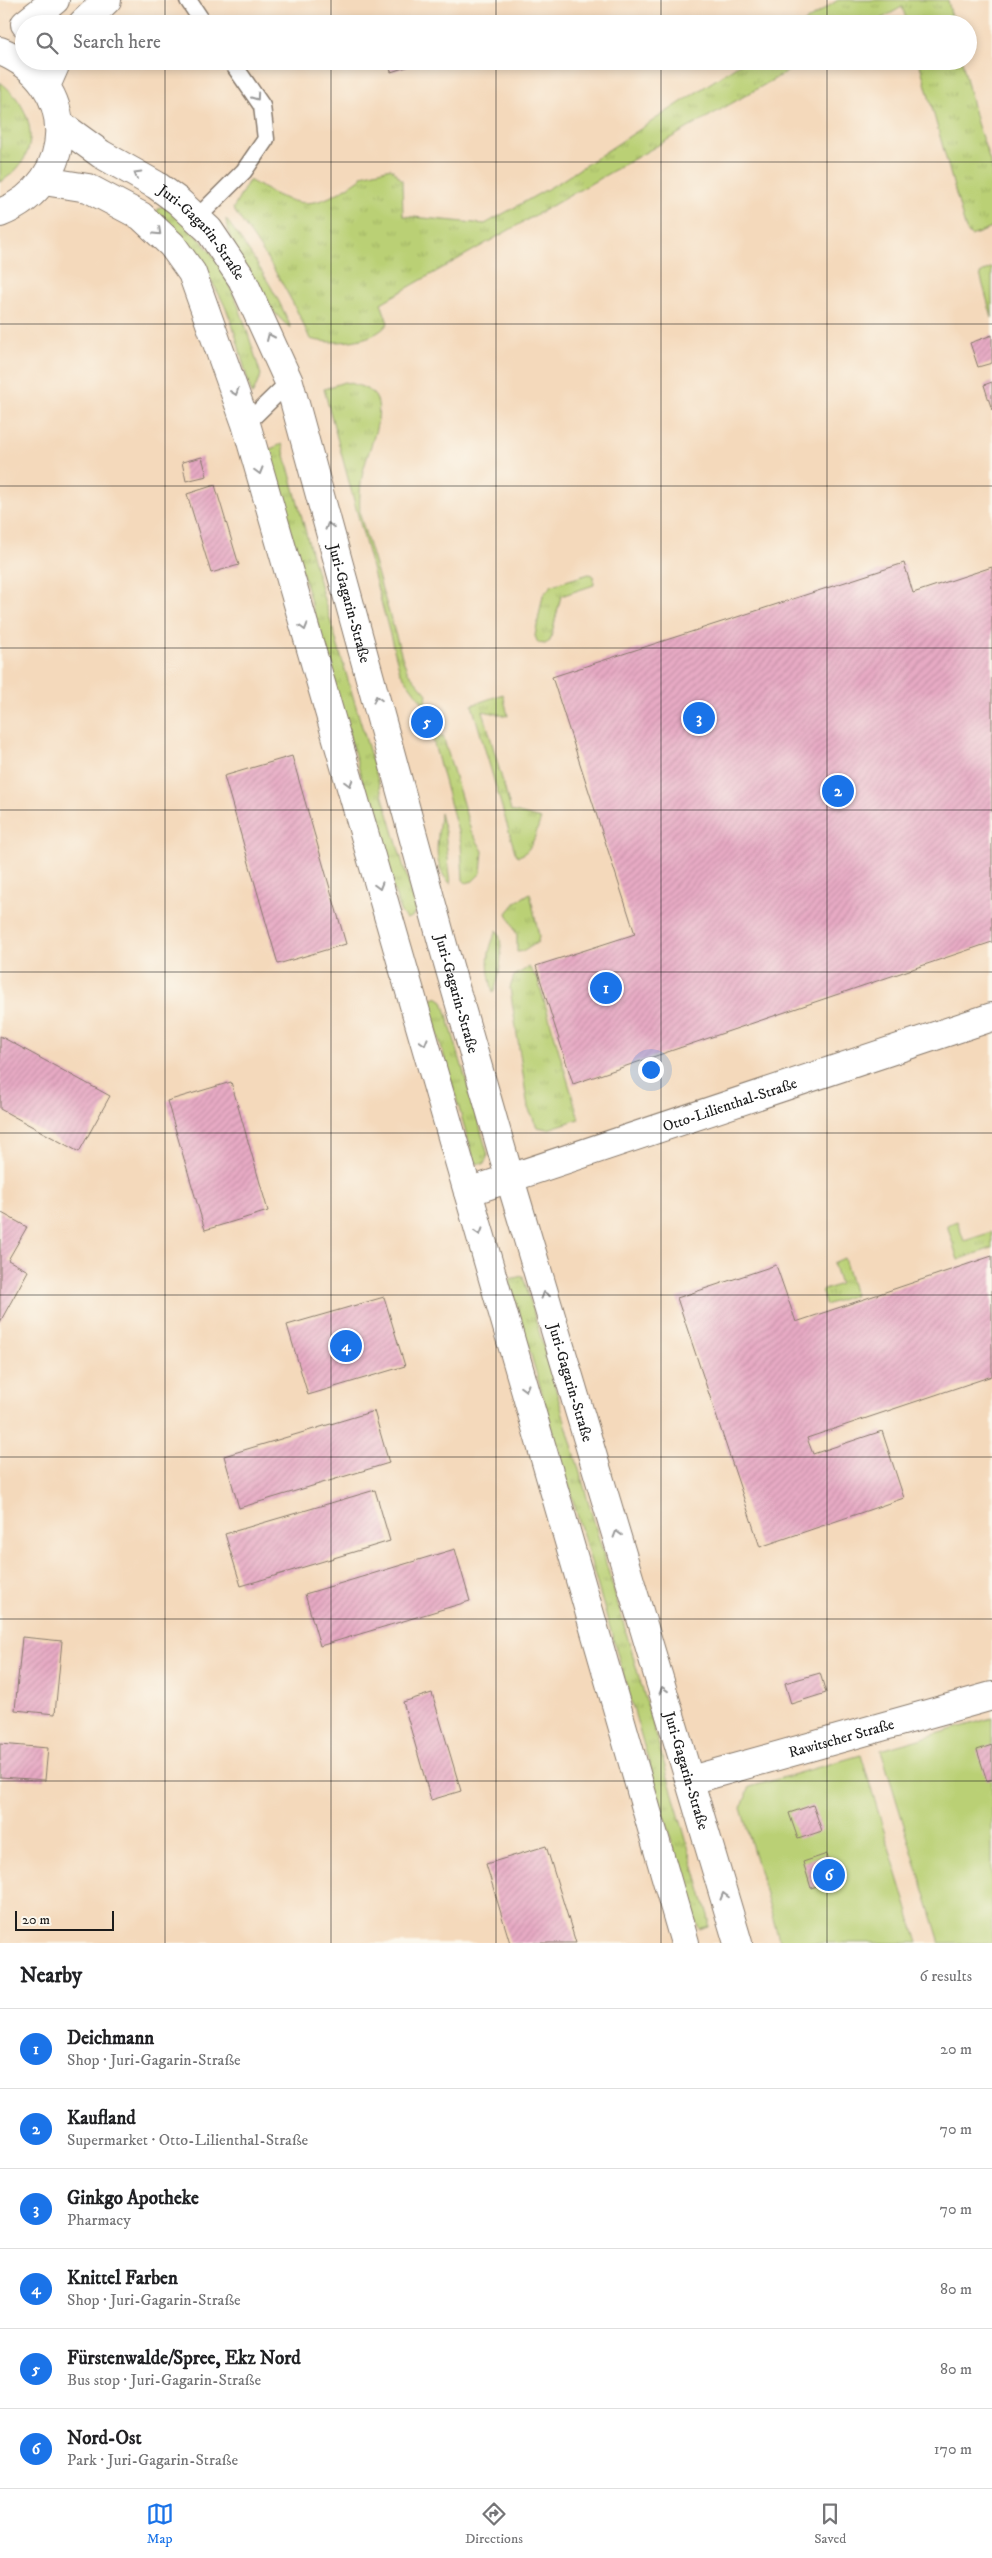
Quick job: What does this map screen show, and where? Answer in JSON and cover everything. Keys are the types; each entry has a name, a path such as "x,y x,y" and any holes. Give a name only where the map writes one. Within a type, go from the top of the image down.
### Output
{"street":[{"path":"36,15 55,0"},
{"path":"91,15 107,0"},
{"path":"0,44 15,32"},
{"path":"0,51 15,58"},
{"path":"0,213 20,204 44,181 57,154 60,125 58,112 46,86 30,70"},
{"path":"46,86 53,70"},
{"name":"Juri-Gagarin-Straße","path":"60,125 101,154 156,185 178,201 209,230 242,279 289,382 447,959 510,1178 738,1943"},
{"name":"Juri-Gagarin-Straße","path":"44,181 88,188 141,216 172,245 196,282 246,424 685,1943"},
{"name":"Otto-Lilienthal-Straße","path":"468,1192 992,1017"},
{"name":"Rawitscher Straße","path":"690,1780 992,1696"}],"lane":[{"path":"188,0 198,15"},
{"path":"197,218 244,171 266,139 262,106 237,70"},
{"path":"246,424 289,382"}],"green space":[{"path":"838,0 948,0 951,15 905,15 902,7 888,15 816,15"},
{"path":"730,70 790,70 381,303 388,323 382,330 373,335 352,341 329,342 310,339 294,305 275,272 233,209 249,180 281,197 305,203 329,197 344,190 360,179 362,175 391,168 402,180 403,216 485,224 558,183"},
{"path":"922,70 964,70 977,123 992,167 992,228 971,236 966,230"},
{"path":"0,82 12,93 21,106 27,119 30,133 29,146 24,160 14,172 0,182"},
{"path":"166,204 207,248 226,277 243,319 261,375 252,395 227,311 216,288 183,245 155,215 159,208"},
{"path":"226,219 270,286 291,328 271,309 250,278 233,246"},
{"path":"992,267 992,318 980,274"},
{"path":"344,382 358,385 372,392 379,407 377,426 365,464 360,488 360,515 403,660 408,672 427,694 426,702 423,703 400,672 324,389"},
{"path":"282,444 323,596 414,901 416,910 412,917 406,919 400,911 269,457 268,450"},
{"path":"589,574 593,575 594,585 561,596 550,641 545,644 538,643 535,636 543,595 552,585"},
{"path":"503,694 508,716 483,711 511,811 541,819 531,846 518,856 515,852 472,705"},
{"path":"443,736 471,831 483,851 481,873 473,881 466,883 463,880 461,843 433,740"},
{"path":"440,813 445,832 451,884 444,877 438,860"},
{"path":"530,893 539,936 538,942 524,951 517,952 517,935 507,913 516,902"},
{"path":"497,930 501,944 501,961 493,993 488,961 490,947"},
{"path":"529,967 538,980 579,1119 548,1129 537,1127 528,1108 510,988 514,976"},
{"path":"437,997 443,1001 488,1155 484,1164 476,1163 474,1160 429,1004 429,1001"},
{"path":"957,1221 964,1241 992,1232 992,1248 958,1260 947,1225"},
{"path":"844,1258 855,1295 825,1305 822,1291 840,1284 833,1263"},
{"path":"523,1276 709,1919 709,1926 699,1929 693,1915 509,1279"},
{"path":"992,1718 992,1943 940,1943 881,1750"},
{"path":"861,1755 918,1943 780,1943 741,1808 750,1787"}],"building":[{"path":"992,335 992,363 978,367 970,343"},
{"path":"992,382 992,410 984,385"},
{"path":"202,457 207,476 186,481 182,462"},
{"path":"215,485 239,565 211,573 187,494"},
{"path":"904,563 913,593 992,567 992,942 573,1084 536,966 635,934 552,677"},
{"path":"292,756 346,944 278,964 224,776"},
{"path":"0,1036 110,1096 79,1152 0,1109"},
{"path":"231,1082 268,1211 205,1230 167,1101"},
{"path":"0,1212 27,1227 8,1260 28,1271 0,1322"},
{"path":"992,1256 992,1376 807,1438 813,1454 882,1431 904,1498 760,1547 677,1298 776,1265 796,1322"},
{"path":"384,1297 405,1366 308,1395 287,1325"},
{"path":"374,1411 389,1463 239,1508 224,1456"},
{"path":"375,1490 390,1541 241,1586 225,1534"},
{"path":"455,1549 470,1601 320,1646 305,1594"},
{"path":"22,1637 62,1641 55,1714 15,1710"},
{"path":"820,1673 826,1693 791,1704 785,1683"},
{"path":"432,1693 461,1791 431,1800 403,1702"},
{"path":"0,1744 48,1748 45,1780 0,1777"},
{"path":"992,1745 992,1779 987,1781 977,1750"},
{"path":"813,1805 822,1831 798,1839 789,1813"},
{"path":"546,1846 576,1943 510,1943 486,1864"},
{"path":"827,1854 835,1880 811,1888 803,1862"}],"place":[{"name":"Ginkgo Apotheke","path":"699,718"},
{"name":"Fürstenwalde/Spree, Ekz Nord","path":"427,722"},
{"name":"Kaufland","path":"838,791"},
{"name":"Deichmann","path":"606,988"},
{"name":"Knittel Farben","path":"346,1346"},
{"name":"Nord-Ost","path":"829,1875"}]}
